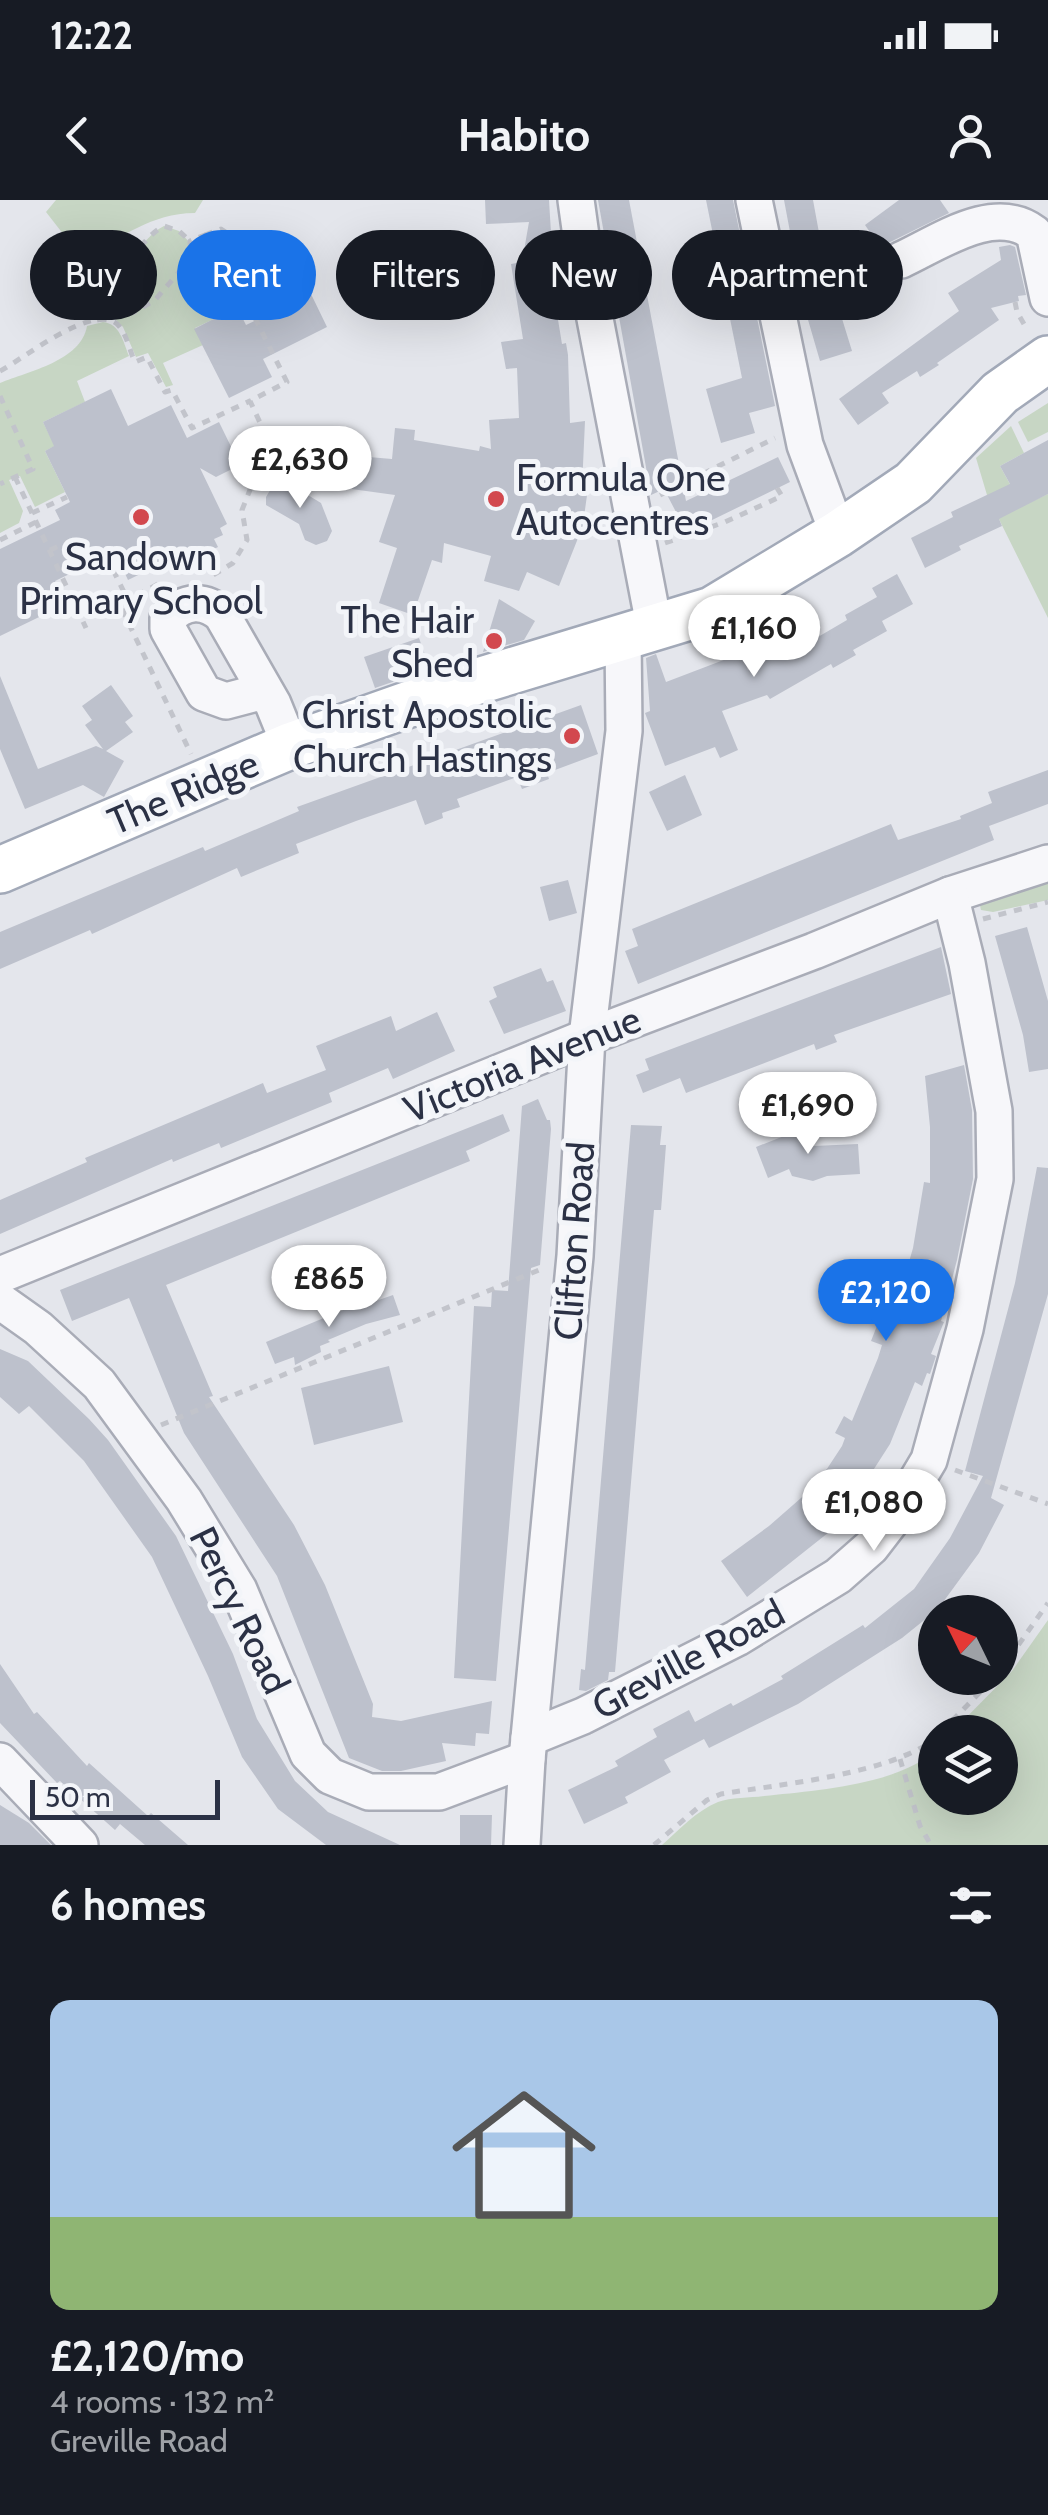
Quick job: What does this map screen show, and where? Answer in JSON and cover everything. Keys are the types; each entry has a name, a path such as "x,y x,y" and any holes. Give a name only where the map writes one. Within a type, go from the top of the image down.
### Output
{"main road":[{"name":"The Ridge","path":"0,870 290,746 452,689 712,610 914,483 1000,393 1048,358"}],"street":[{"name":"Clifton Road","path":"522,1845 575,1256 587,1037 638,631 638,551 576,200"},
{"path":"754,200 805,445 838,534"},
{"path":"903,259 966,230 1000,220 1041,227 1048,298"},
{"path":"264,691 290,746"},
{"name":"Victoria Avenue","path":"0,1275 587,1037 950,895 1048,862"},
{"name":"Greville Road","path":"528,1748 737,1638 838,1576 871,1547 898,1512 928,1460 966,1328 994,1180 994,1111 967,962 950,895"},
{"name":"Percy Road","path":"0,1301 38,1328 99,1384 184,1500 239,1590 308,1754 330,1776 368,1792 439,1792 528,1748"},
{"path":"0,1761 80,1845"}],"path":[{"path":"157,298 177,274"},
{"path":"0,371 40,344 95,320"},
{"path":"110,320 120,327 135,362 147,357 165,392 172,390 192,428 287,382 256,320"},
{"path":"0,396 33,469 0,484"},
{"path":"201,582 234,562 247,540 242,510 269,442 250,401"},
{"path":"628,504 646,502 802,426"},
{"path":"15,477 86,628"},
{"path":"638,551 726,522 782,496 777,488"},
{"path":"32,513 67,497"},
{"path":"748,502 752,510"},
{"path":"722,514 726,522"},
{"path":"0,540 36,522"},
{"path":"50,550 70,541"},
{"path":"106,556 128,600"},
{"path":"170,577 120,605 203,784"},
{"path":"958,931 986,918 1048,902"},
{"path":"138,1434 575,1256"},
{"path":"928,1460 1048,1504"},
{"path":"1018,1645 1048,1602"},
{"path":"958,1715 978,1695"},
{"path":"654,1845 707,1800 721,1794 821,1778 918,1751"},
{"path":"900,1758 920,1826 932,1845"}],"green space":[{"path":"56,200 203,200 195,213 164,217 134,230 60,230 46,212"},
{"path":"164,226 177,230 177,320 212,320 195,328 203,345 163,363 173,385 166,387 148,353 136,357 116,320 157,320 157,231"},
{"path":"103,322 117,330 129,356 77,381 85,402 43,422 55,446 45,451 65,492 35,507 20,476 9,480 23,511 19,523 0,533 0,383 64,356 83,338 87,326"},
{"path":"1048,403 1048,432 1028,442 1018,422"},
{"path":"1011,426 1024,453 1000,466 1022,506 1048,494 1048,618 987,495 976,458"},
{"path":"1048,875 1048,900 993,912 981,910 979,901"},
{"path":"1048,1620 1048,1845 662,1845 718,1802 878,1779 918,1763 918,1815 1018,1815 1018,1715 969,1715 988,1695 1018,1695 1018,1662"}],"building":[{"path":"485,200 549,200 551,230 528,230 529,222 486,224"},
{"path":"598,200 629,200 635,230 603,230"},
{"path":"706,200 733,200 739,230 712,230"},
{"path":"784,200 813,200 819,230 790,230"},
{"path":"899,200 940,200 949,213 903,236 903,230 868,230 865,225"},
{"path":"999,247 1015,247 1026,295 1018,296 1019,301 991,308 999,320 920,377 917,371 882,393 889,403 858,425 839,399 959,311 948,293 1001,260"},
{"path":"316,304 327,327 263,359 272,377 229,398 194,329 212,320 244,320 246,325 256,320 316,320"},
{"path":"520,320 558,320 568,355 570,423 585,421 582,487 588,488 586,518 559,586 527,572 519,591 484,581 491,556 444,543 442,563 432,560 413,615 379,603 397,548 379,542 395,495 308,483 310,452 392,459 395,428 415,430 414,440 479,451 480,446 491,449 489,420 519,418 517,368 506,369 501,342 523,339"},
{"path":"620,320 652,320 686,501 778,457 790,482 708,522 704,515 690,523 691,532 687,533 664,489 651,495"},
{"path":"730,320 757,320 775,406 749,413 755,433 721,443 706,389 742,378"},
{"path":"808,320 842,320 852,351 820,361"},
{"name":"Sandown Primary School","path":"111,389 128,426 171,405 187,438 219,422 240,465 216,477 200,468 227,524 220,528 223,535 214,539 218,547 181,565 177,556 128,580 115,552 55,581 66,604 0,636 0,549 60,520 55,510 70,502 45,451 54,446 43,422"},
{"path":"1048,440 1048,494 999,519 1002,526 959,546 961,550 925,568 911,538 953,517 951,512 1010,484 1000,466"},
{"path":"278,477 321,503 332,531 327,541 316,545 305,540 299,524 266,505 266,497"},
{"path":"897,574 913,604 882,621 887,631 853,650 856,655 833,668 831,664 770,699 767,695 722,711 738,750 720,758 715,747 665,766 645,713 650,711 646,658 656,654 666,682 742,653 748,670 847,620 845,615 877,597 872,588"},
{"path":"499,599 535,621 524,640 483,652"},
{"path":"419,638 430,669 375,688 364,657"},
{"path":"0,676 38,769 96,746 103,749 85,725 92,720 82,706 111,685 133,716 125,722 133,732 106,751 124,761 104,797 83,785 25,809 0,749"},
{"path":"581,705 598,754 547,773 549,779 522,789 517,777 457,799 460,807 425,825 416,800 296,844 299,853 241,877 237,868 92,934 90,930 0,969 0,932 203,847 205,851 299,811 297,807"},
{"path":"1048,770 1048,804 989,826 994,840 638,984 625,951 638,946 632,929 891,824 898,840 961,819 960,816 992,803 988,792"},
{"path":"685,775 702,815 667,831 649,792"},
{"path":"568,880 577,913 549,921 540,887"},
{"path":"1027,927 1048,1001 1048,1069 1029,1072 1023,1035 995,936"},
{"path":"941,947 951,994 834,1035 837,1042 816,1050 814,1044 686,1093 680,1078 643,1093 636,1075 649,1070 645,1059"},
{"path":"541,968 547,982 553,980 566,1011 504,1034 489,1001 497,997 493,987"},
{"path":"437,1012 455,1051 393,1079 388,1068 329,1093 332,1102 221,1148 219,1143 173,1162 172,1159 0,1234 0,1200 87,1162 85,1158 263,1083 267,1093 326,1070 316,1046 391,1016 396,1031"},
{"path":"964,1065 972,1110 973,1179 941,1321 944,1322 931,1354 936,1356 930,1374 927,1373 922,1386 915,1382 890,1444 838,1525 747,1597 721,1561 817,1484 842,1446 845,1438 835,1433 844,1416 852,1421 878,1358 882,1345 871,1341 886,1303 896,1307 913,1248 924,1182 930,1183 925,1076"},
{"path":"538,1099 551,1129 540,1265 531,1268 496,1681 454,1678 474,1306 491,1307 492,1290 508,1291 522,1106"},
{"path":"503,1114 510,1131 466,1151 470,1161 166,1285 213,1396 209,1397 294,1525 325,1585 373,1704 372,1717 401,1721 492,1701 489,1734 476,1733 475,1746 442,1743 446,1761 382,1771 349,1758 277,1576 184,1433 129,1298 72,1321 60,1290"},
{"path":"631,1125 662,1126 660,1145 666,1145 661,1210 654,1210 615,1672 609,1672 608,1680 586,1691 579,1690 581,1669 585,1670"},
{"path":"807,1127 814,1146 858,1144 860,1174 813,1181 792,1176 789,1169 768,1178 756,1147"},
{"path":"1037,1167 1048,1168 1048,1294 991,1498 1004,1505 979,1553 948,1595 918,1595 918,1625 902,1638 798,1704 709,1748 704,1739 664,1760 671,1772 625,1797 628,1803 584,1824 568,1790 618,1766 615,1761 657,1737 653,1729 689,1710 695,1722 731,1703 733,1706 783,1679 781,1676 863,1625 865,1628 914,1589 950,1538 983,1476 965,1471 1015,1283"},
{"path":"393,1295 400,1315 328,1340 320,1346 321,1352 295,1365 294,1357 275,1364 266,1342 372,1298 373,1302"},
{"path":"0,1349 28,1361 89,1419 176,1536 233,1654 257,1719 295,1781 328,1812 400,1845 326,1845 278,1809 242,1757 152,1557 84,1461 29,1406 19,1414 0,1397"},
{"path":"389,1366 403,1422 314,1445 301,1388"},
{"path":"0,1664 34,1714 37,1712 87,1766 89,1763 148,1816 151,1813 188,1845 145,1845 120,1824 115,1830 60,1781 57,1783 0,1723"},
{"path":"0,1805 29,1823 51,1845 0,1845"},
{"path":"460,1815 492,1815 491,1845 460,1845"}],"place":[{"name":"Formula One Autocentres","path":"496,499"},
{"name":"Sandown Primary School","path":"141,517"},
{"name":"The Hair Shed","path":"494,641"},
{"name":"Christ Apostolic Church Hastings","path":"572,736"}]}
